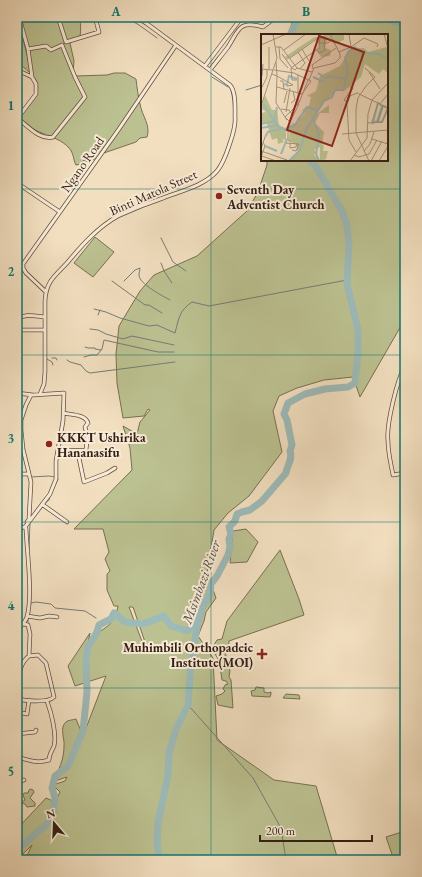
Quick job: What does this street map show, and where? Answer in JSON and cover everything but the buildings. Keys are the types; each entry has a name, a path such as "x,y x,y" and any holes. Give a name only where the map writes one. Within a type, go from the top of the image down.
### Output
{"street":[{"path":"18,17 28,49 32,77 36,84 36,94 17,117 44,138 53,137 84,98 84,93 75,77 62,45"},
{"path":"58,17 66,42"},
{"path":"28,49 46,46 51,50 66,42 99,32 95,17"},
{"name":"Binti Matola Street","path":"45,291 49,282 82,245 104,226 117,217 132,210 192,188 217,171 230,143 234,129 235,114 233,89 205,66 136,17"},
{"path":"205,66 239,22 239,17"},
{"path":"210,70 242,26 249,24 263,26 276,17"},
{"name":"Ngano Road","path":"45,291 26,273 22,266 176,45"},
{"path":"17,70 32,77"},
{"path":"17,183 60,212"},
{"path":"40,394 45,377 45,291"},
{"path":"17,319 28,314 45,317"},
{"path":"17,330 44,330"},
{"path":"405,366 401,373 394,396 387,439 393,475 405,473"},
{"path":"17,393 31,395 64,393 63,413 56,461 56,478 50,494 43,505 25,527 17,528"},
{"path":"17,632 24,624 27,616 29,591 25,527 29,518 31,482 23,449 22,420 26,405 31,395"},
{"path":"58,451 86,450 87,438 85,427 88,421 83,417 63,413"},
{"path":"80,451 79,458 84,482 107,473 115,468"},
{"path":"17,474 28,474"},
{"path":"43,505 67,522"},
{"path":"27,616 40,618 49,616 57,617"},
{"path":"17,618 19,628"},
{"path":"24,624 28,625 30,634 29,656"},
{"path":"17,705 17,686 20,669 24,660 29,656 38,656 46,663 54,696 53,699 47,701 18,699"},
{"path":"17,712 27,714 29,700"},
{"path":"17,757 31,762 40,763 49,760 49,753 54,745 54,730 47,701"},
{"path":"17,734 35,732 36,730"},
{"path":"17,782 24,780"}],"green space":[{"path":"17,17 79,17 81,26 80,36 70,43 74,61 73,72 75,76 125,73 136,79 141,108 148,128 147,137 140,138 136,142 101,154 89,163 84,160 81,164 76,165 71,150 64,143 36,131 24,122 20,116 32,99 38,87 33,76 17,62"},
{"path":"294,17 405,17 405,319 360,397 353,377 324,380 297,388 279,396 273,411 282,452 249,496 228,513 214,530 207,573 216,598 206,612 198,636 213,658 217,740 274,780 316,786 338,860 25,860 32,845 17,860 17,829 46,798 55,802 60,792 53,785 65,781 67,777 52,782 59,769 63,756 64,724 68,721 76,719 83,736 106,676 75,686 68,666 90,633 88,643 114,619 118,606 114,606 107,590 107,574 110,571 105,559 109,552 103,529 74,529 132,470 130,448 123,426 137,434 140,422 150,410 148,409 144,416 123,418 117,383 116,354 119,326 140,291 154,275 197,256 247,211 258,192 267,161 388,161 388,34 288,34","holes":["129,607 133,607 145,642 143,644"]},
{"path":"95,237 114,252 93,277 74,263"},
{"path":"246,529 258,542 247,562 230,563 233,531"},
{"path":"280,550 304,615 229,641 228,648 225,652 230,671 229,677 231,680 233,708 218,705 216,696 225,691 223,689 225,685 228,684 226,681 222,680 214,645 217,640 222,639 227,621"},
{"path":"256,687 264,688 264,692 271,692 270,697 252,696 251,691 255,690"},
{"path":"286,694 299,695 300,699 283,698"},
{"path":"31,789 34,792 30,798 35,803 35,806 27,807 22,803 25,800 23,795 24,793 28,793"},
{"path":"405,831 405,860 394,860 386,837"}],"waterway":[{"path":"125,17 157,38"},
{"name":"Msimbazi River","path":"290,34 299,17"},
{"name":"Msimbazi River","path":"378,17 405,23"},
{"path":"18,20 29,63"},
{"path":"212,77 228,87"},
{"path":"246,90 261,85"},
{"name":"Msimbazi River","path":"159,860 157,843 158,823 168,775 169,753 176,729 188,705 191,662 198,622 203,606 210,594 211,584 228,555 230,547 229,539 231,534 229,527 235,521 237,514 250,510 262,501 286,473 292,445 287,420 284,414 288,403 305,394 325,389 348,387 355,383 358,352 358,330 347,284 349,244 347,225 342,211 315,165 310,161"},
{"path":"161,238 173,262 186,271"},
{"path":"161,263 164,271 172,283"},
{"path":"124,281 135,270 140,268 139,275 143,282 170,300"},
{"path":"94,309 149,326 157,325 175,333 182,312 192,302 209,306 347,280"},
{"path":"112,281 145,305 149,305 162,313"},
{"path":"98,315 100,310"},
{"path":"90,329 98,330 123,339 132,336 174,345"},
{"path":"84,357 97,355 102,349 104,340 158,352 174,352"},
{"path":"85,347 101,350"},
{"path":"52,358 56,358 57,360"},
{"path":"47,359 52,362 53,365"},
{"path":"67,360 81,365 90,373 175,362"},
{"path":"31,477 56,477"},
{"path":"54,487 58,479"},
{"path":"44,504 49,500 50,496"},
{"path":"29,549 30,522"},
{"path":"31,603 36,602 51,604 55,608 85,611 96,618"},
{"path":"17,850 48,823 53,813 55,798 52,788 55,776 68,766 83,731 87,692 86,661 88,647 97,632 99,625 111,619 114,613 125,622 143,624 164,616 171,626 187,631 198,622"},
{"path":"28,618 28,623"},
{"path":"188,705 253,778 281,828 286,860"}],"place":[{"name":"Seventh Day Adventist Church","path":"219,196"},
{"name":"KKKT Ushirika Hananasifu","path":"49,444"},
{"name":"Muhimbili Orthopadeic Institute(MOI)","path":"262,654"}]}
